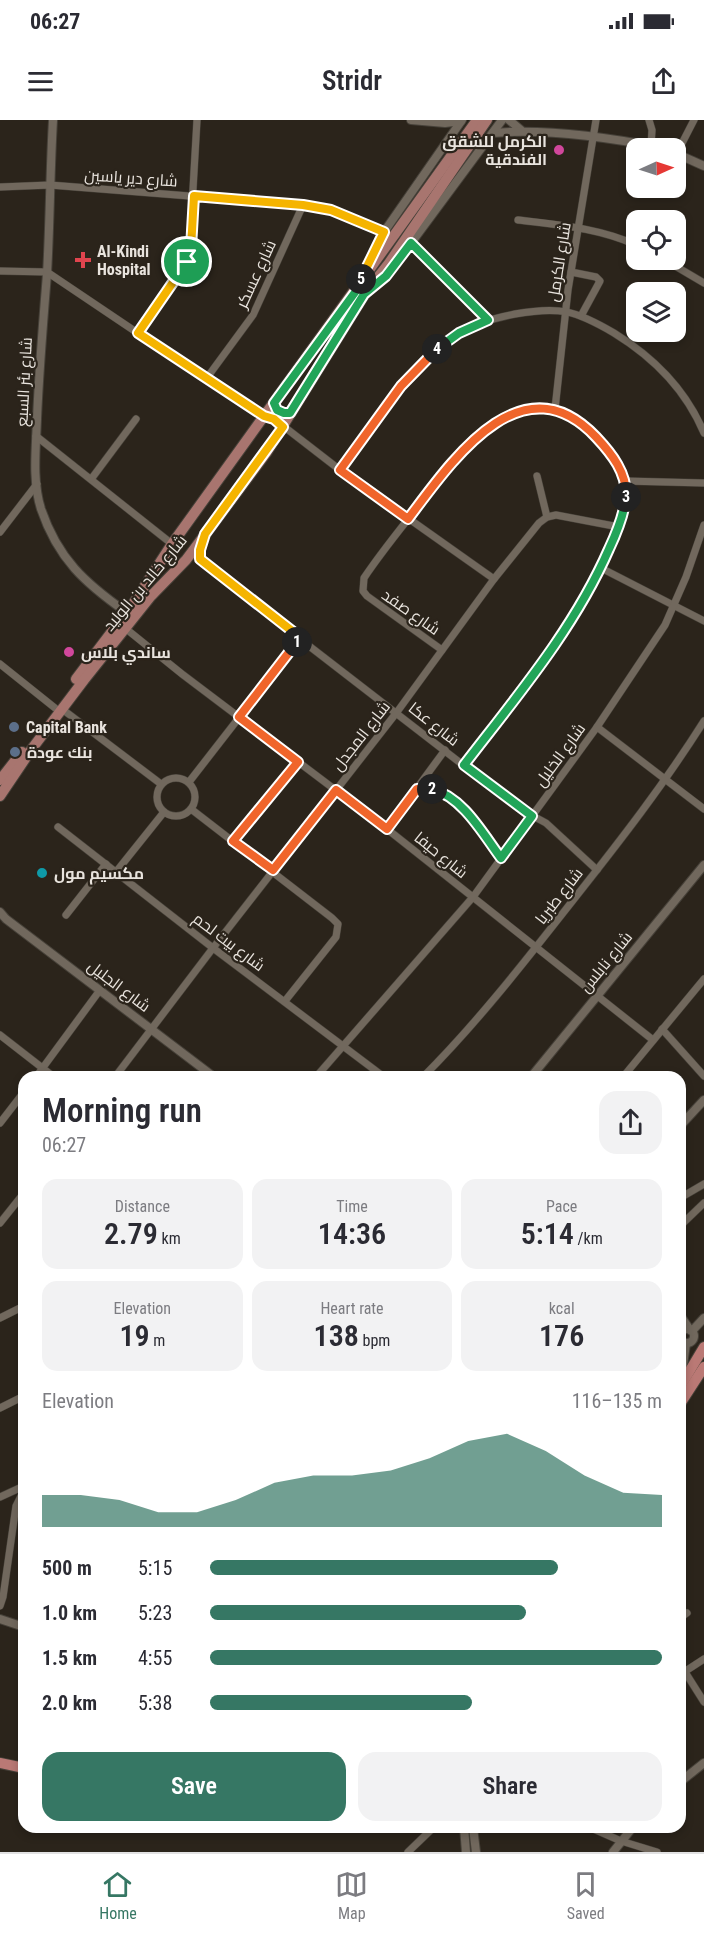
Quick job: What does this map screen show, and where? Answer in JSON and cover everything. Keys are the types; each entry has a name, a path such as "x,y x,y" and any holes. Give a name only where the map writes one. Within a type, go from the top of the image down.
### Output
{"highway":[{"path":"686,1376 704,1347"},
{"path":"686,1395 704,1367"},
{"path":"0,1756 18,1760"},
{"path":"0,1763 18,1767"}],"main road":[{"name":"شارع خالد بن الوليد","path":"384,260 477,120"},
{"name":"شارع خالد بن الوليد","path":"0,796 58,708 264,416 360,292 487,120"},
{"name":"شارع خالد بن الوليد","path":"0,780 151,596 186,560 283,427 360,292"},
{"path":"274,403 274,407 279,411 290,413"},
{"path":"172,544 176,556 186,560"}],"street":[{"name":"شارع بئر السبع","path":"53,120 47,272 36,436 36,484 46,522 69,564 87,583 126,612"},
{"path":"138,333 180,276 189,258 197,120"},
{"path":"411,120 462,121"},
{"name":"شارع خالد بن الوليد","path":"360,292 386,276 502,120"},
{"path":"509,120 521,130"},
{"name":"شارع الكرمل","path":"555,409 565,310 596,120"},
{"path":"649,120 652,138"},
{"path":"684,138 694,120"},
{"name":"شارع خالد بن الوليد","path":"360,292 384,232 462,121"},
{"path":"434,122 445,127 452,135"},
{"path":"492,133 521,130 626,143"},
{"path":"686,158 704,166"},
{"name":"شارع دير ياسين","path":"0,187 50,185 303,205 340,213 384,232"},
{"name":"شارع عسكر","path":"206,379 253,315 303,205"},
{"path":"518,220 604,233 626,241"},
{"path":"411,243 488,320"},
{"path":"681,270 704,283"},
{"path":"0,271 47,272 206,379 264,416 274,419 340,470 494,579"},
{"path":"571,272 596,277 600,281 581,315"},
{"path":"340,470 401,386 425,360 459,333 488,320 530,311 565,310 581,315 625,340 654,363 682,394 696,415 704,433"},
{"path":"464,765 554,648 601,568 619,527 626,501 625,481 612,456 590,431 567,414 555,409"},
{"name":"شارع صفد","path":"442,650 380,608 363,591 364,578 453,460 474,438 519,412 555,409"},
{"path":"92,478 136,419"},
{"path":"36,436 92,478 172,544"},
{"path":"537,476 547,517 556,515 619,527"},
{"path":"625,481 704,483"},
{"path":"0,532 36,484"},
{"name":"شارع المجدل","path":"120,1071 397,712 494,579 539,523 547,517"},
{"name":"شارع الخليل","path":"321,1071 473,897 597,727 648,652 674,605 704,525"},
{"name":"شارع عكا","path":"205,534 199,555 203,564 464,765 532,816 546,823 597,870"},
{"path":"601,568 704,621"},
{"name":"شارع حيفا","path":"125,628 387,829 653,1040"},
{"path":"189,782 301,638"},
{"path":"0,664 161,784"},
{"name":"شارع طبريا","path":"429,1071 456,1043 597,870 665,780 704,721"},
{"path":"597,727 704,809"},
{"path":"387,829 445,750"},
{"path":"233,841 298,762"},
{"path":"175,777 189,782 195,795 191,809 175,817 164,812 156,799 161,784 175,777"},
{"path":"417,789 435,790 457,803 501,858"},
{"path":"191,809 273,870 338,924 336,937 285,1001"},
{"path":"116,872 164,812"},
{"name":"شارع بيت لحم","path":"58,827 376,1071"},
{"path":"66,915 106,864"},
{"name":"شارع نابلس","path":"536,1071 704,866"},
{"name":"شارع الجليل","path":"2,916 206,1071"},
{"path":"628,1071 704,979"},
{"path":"40,1071 100,990"},
{"path":"662,1029 704,1076"},
{"path":"0,1035 46,1071"},
{"path":"0,1123 18,1100"},
{"path":"686,1120 704,1100"},
{"path":"686,1194 704,1184"},
{"path":"0,1223 18,1200"},
{"path":"686,1220 704,1203"},
{"path":"0,1318 18,1309"},
{"path":"691,1330 704,1318"},
{"path":"686,1323 694,1336 693,1341 686,1340"},
{"path":"686,1329 691,1330"},
{"path":"0,1408 18,1399"},
{"path":"0,1498 18,1493"},
{"path":"0,1606 18,1502"},
{"path":"0,1619 18,1626"},
{"path":"686,1671 704,1659"},
{"path":"686,1675 704,1702"},
{"path":"686,1777 704,1763"},
{"path":"408,1852 428,1833"},
{"path":"464,1833 466,1852"},
{"path":"474,1833 476,1852"},
{"path":"603,1833 657,1852"},
{"path":"613,1852 628,1833"}],"place":[{"name":"الكرمل للشقق الفندقية","path":"559,150"},
{"name":"Al-Kindi Hospital","path":"83,260"},
{"name":"ساندي بلاس","path":"69,652"},
{"name":"Capital Bank","path":"14,727"},
{"name":"بنك عودة","path":"15,752"},
{"name":"مكسيم مول","path":"42,873"}],"route":[{"path":"194,196 303,205 331,210 353,217 384,232 356,291 274,403 277,410 284,413 290,413 364,294 386,276 411,243 488,320 449,339 425,360 401,386 340,470 408,519 453,460 474,438 506,417 519,412 545,408 567,414 590,431 608,451 623,475 626,501 619,527 601,568 554,648 464,765 532,816 501,858 457,803 435,790 426,789 417,789 387,829 336,790 273,870 233,841 298,762 239,717 301,638 203,564 200,559 205,534 283,427 274,419 264,416 138,333 180,276 187,262 191,248 194,196"}]}
